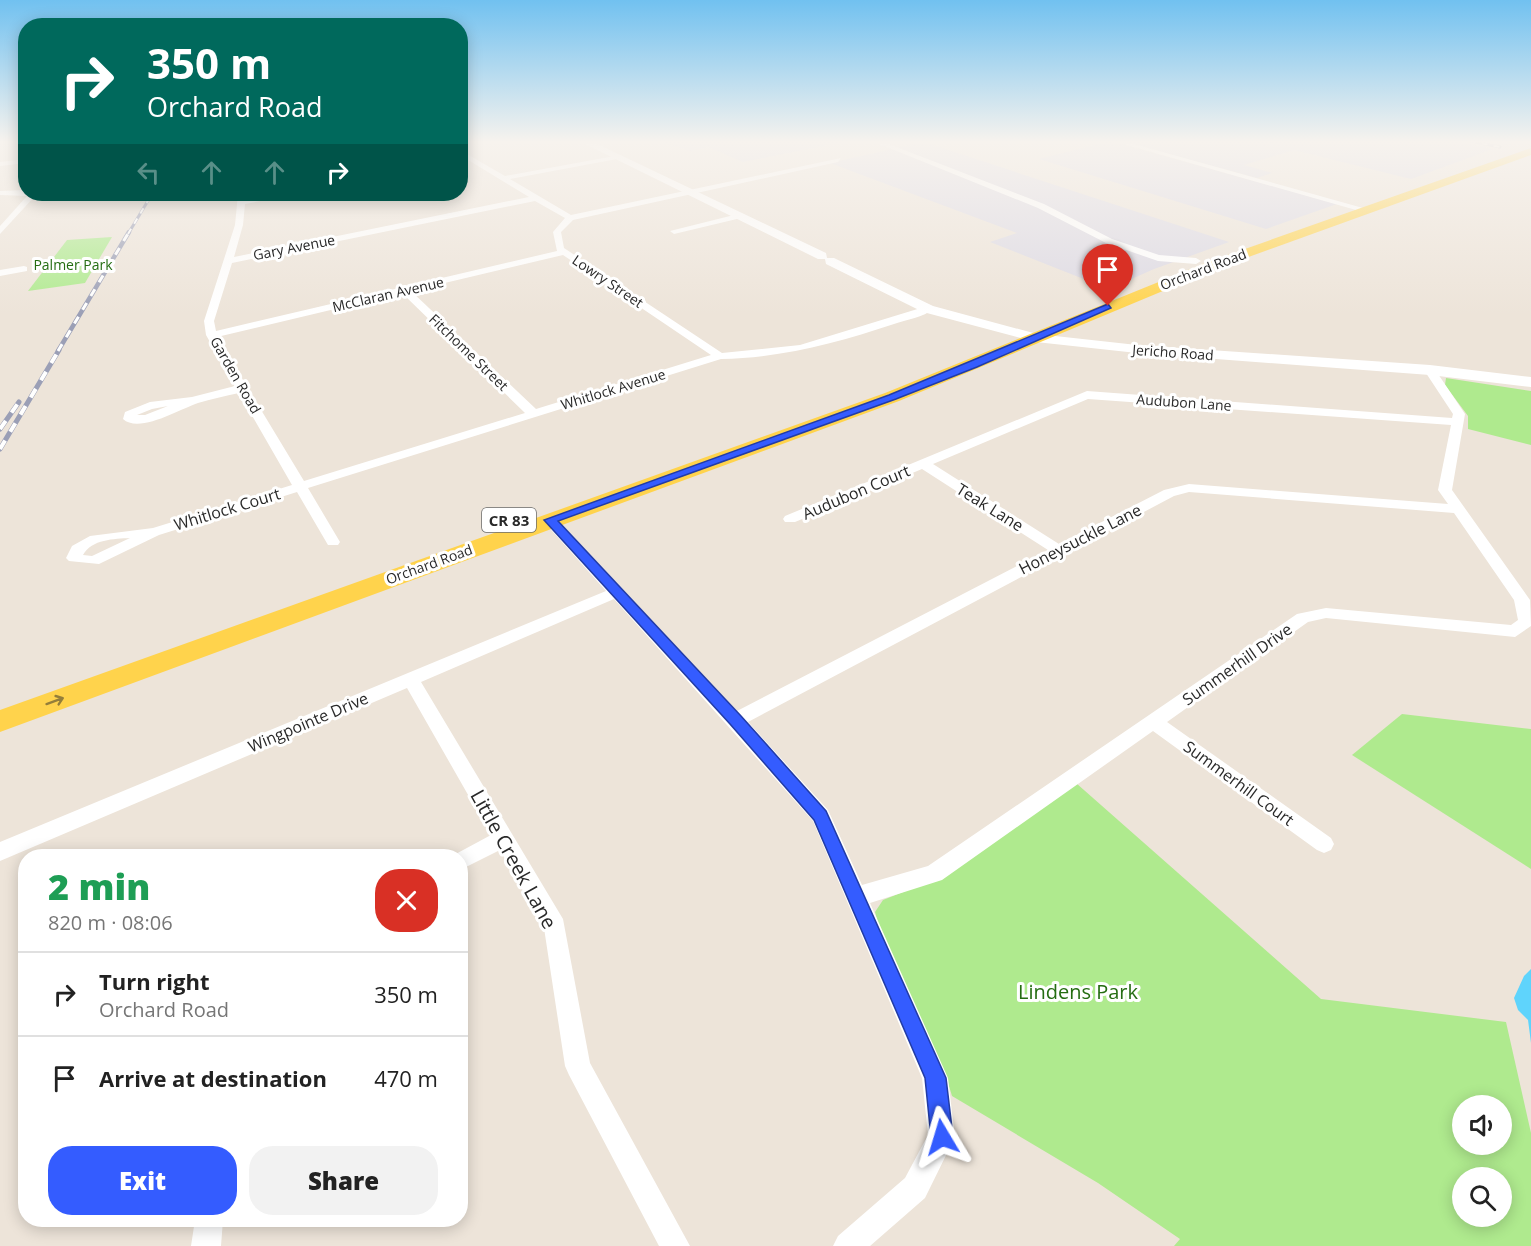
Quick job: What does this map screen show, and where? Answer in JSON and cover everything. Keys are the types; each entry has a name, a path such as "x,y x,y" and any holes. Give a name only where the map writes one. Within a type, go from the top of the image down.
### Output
{"main road":[{"name":"Jericho Road","path":"704,199 928,309 1026,336 1099,345 1430,370 1531,382"},
{"name":"Orchard Road","path":"0,721 892,397 1196,261 1371,199"},
{"name":"Orchard Road","path":"0,702 1026,336 1075,321 1213,265 1396,199"},
{"path":"1075,321 1075,328 1079,335 1099,345"}],"street":[{"name":"Gary Avenue","path":"228,261 530,199"},
{"path":"538,199 570,218 656,199"},
{"path":"1024,199 1086,231 1150,256 1196,261"},
{"path":"1327,199 1366,210"},
{"path":"0,231 27,201"},
{"name":"Garden Road","path":"242,201 239,225 209,321 212,335 333,542"},
{"path":"674,231 738,216"},
{"name":"Lowry Street","path":"570,218 558,232 557,241 565,252 720,356"},
{"name":"McClaran Avenue","path":"212,335 565,252"},
{"path":"1150,256 1165,268"},
{"path":"0,273 24,269"},
{"name":"Fitchome Street","path":"404,290 533,413"},
{"name":"Whitlock Avenue","path":"301,486 720,356 766,354 802,348 928,309"},
{"path":"1430,370 1459,414 1458,422"},
{"path":"192,401 243,388"},
{"name":"Audubon Lane","path":"923,464 1087,394 1458,422"},
{"name":"Summerhill Drive","path":"856,897 934,873 1304,618 1326,613 1515,631 1526,621 1522,600 1446,490 1458,422"},
{"name":"Audubon Court","path":"790,519 923,464"},
{"name":"Teak Lane","path":"923,464 1058,549"},
{"name":"Whitlock Court","path":"154,532 301,486"},
{"name":"Honeysuckle Lane","path":"735,720 1058,549 1169,493 1189,488 1457,509"},
{"path":"550,520 735,720 820,816 935,1078 942,1137 915,1188 849,1246"},
{"name":"Wingpointe Drive","path":"0,852 617,592"},
{"name":"Little Creek Lane","path":"411,679 555,926 578,1066 675,1246"},
{"name":"Summerhill Court","path":"1154,722 1324,844"},
{"path":"468,857 504,838"},
{"path":"206,1246 208,1227"}],"shaded area":[{"path":"927,199 1098,199 1229,242 1154,269 1109,289 990,242 1017,233"},
{"path":"1169,199 1320,199 1337,204 1266,229"}],"green space":[{"name":"Palmer Park","path":"112,237 85,283 28,291 67,240"},
{"path":"1446,378 1531,391 1531,445 1468,429 1468,416 1445,385"},
{"path":"1402,714 1531,729 1531,869 1352,755"},
{"name":"Lindens Park","path":"1076,783 1321,999 1506,1022 1531,1133 1531,1246 1174,1246 1180,1239 1098,1183 952,1096 945,1073 881,934 875,912 883,900 943,876"}],"water":[{"path":"1531,969 1531,1043 1528,1020 1518,1010 1514,998 1524,976"}],"railway":[{"path":"128,234 148,201"},
{"path":"58,351 129,232"},
{"path":"0,449 59,350"},
{"path":"0,429 19,402"}],"route":[{"path":"942,1137 935,1078 820,816 735,720 550,520 892,397 974,365 1108,306"}]}
